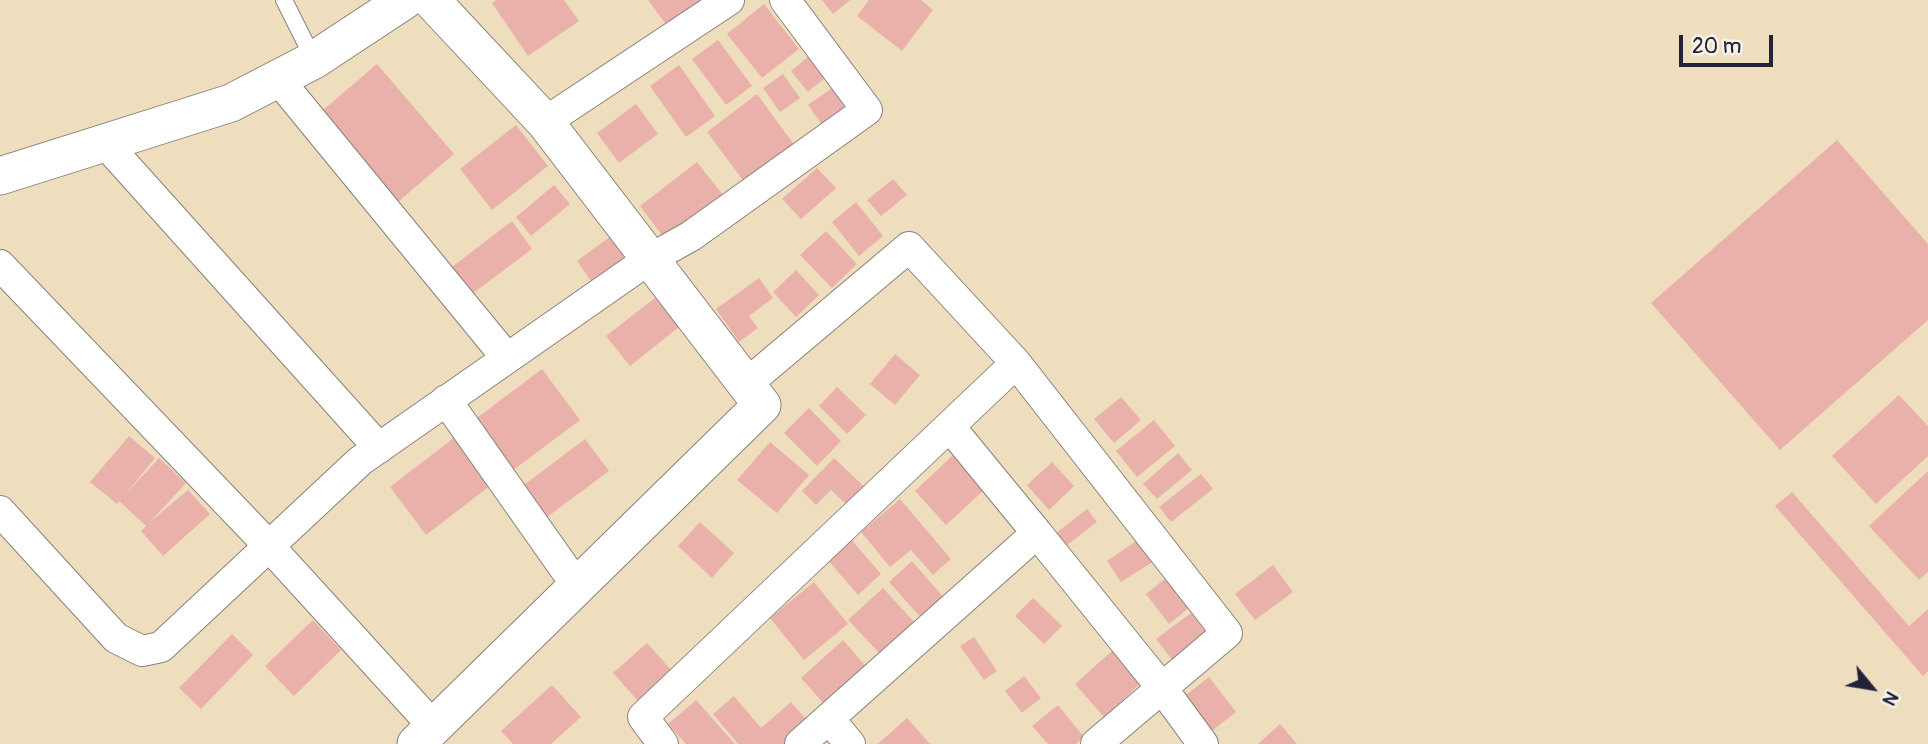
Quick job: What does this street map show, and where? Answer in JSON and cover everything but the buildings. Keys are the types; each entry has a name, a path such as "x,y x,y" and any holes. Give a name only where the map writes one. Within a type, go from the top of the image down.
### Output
{"street":[{"path":"0,176 231,103 314,60 405,0"},
{"path":"0,265 268,545 425,735 762,405 744,386 545,122 431,0"},
{"path":"545,122 729,0"},
{"path":"0,511 116,638 142,651 161,647 268,545 379,448 648,260 691,236 867,110 785,0"},
{"path":"278,79 506,357"},
{"path":"105,143 379,448"},
{"path":"744,386 909,247 1016,363 1227,633 1096,744"},
{"path":"663,744 643,717 1016,363"},
{"path":"446,400 577,586"},
{"path":"950,427 1162,688 1203,744"},
{"path":"800,744 1037,533"},
{"path":"829,719 850,744"}],"lane":[{"path":"284,0 314,60"}]}
